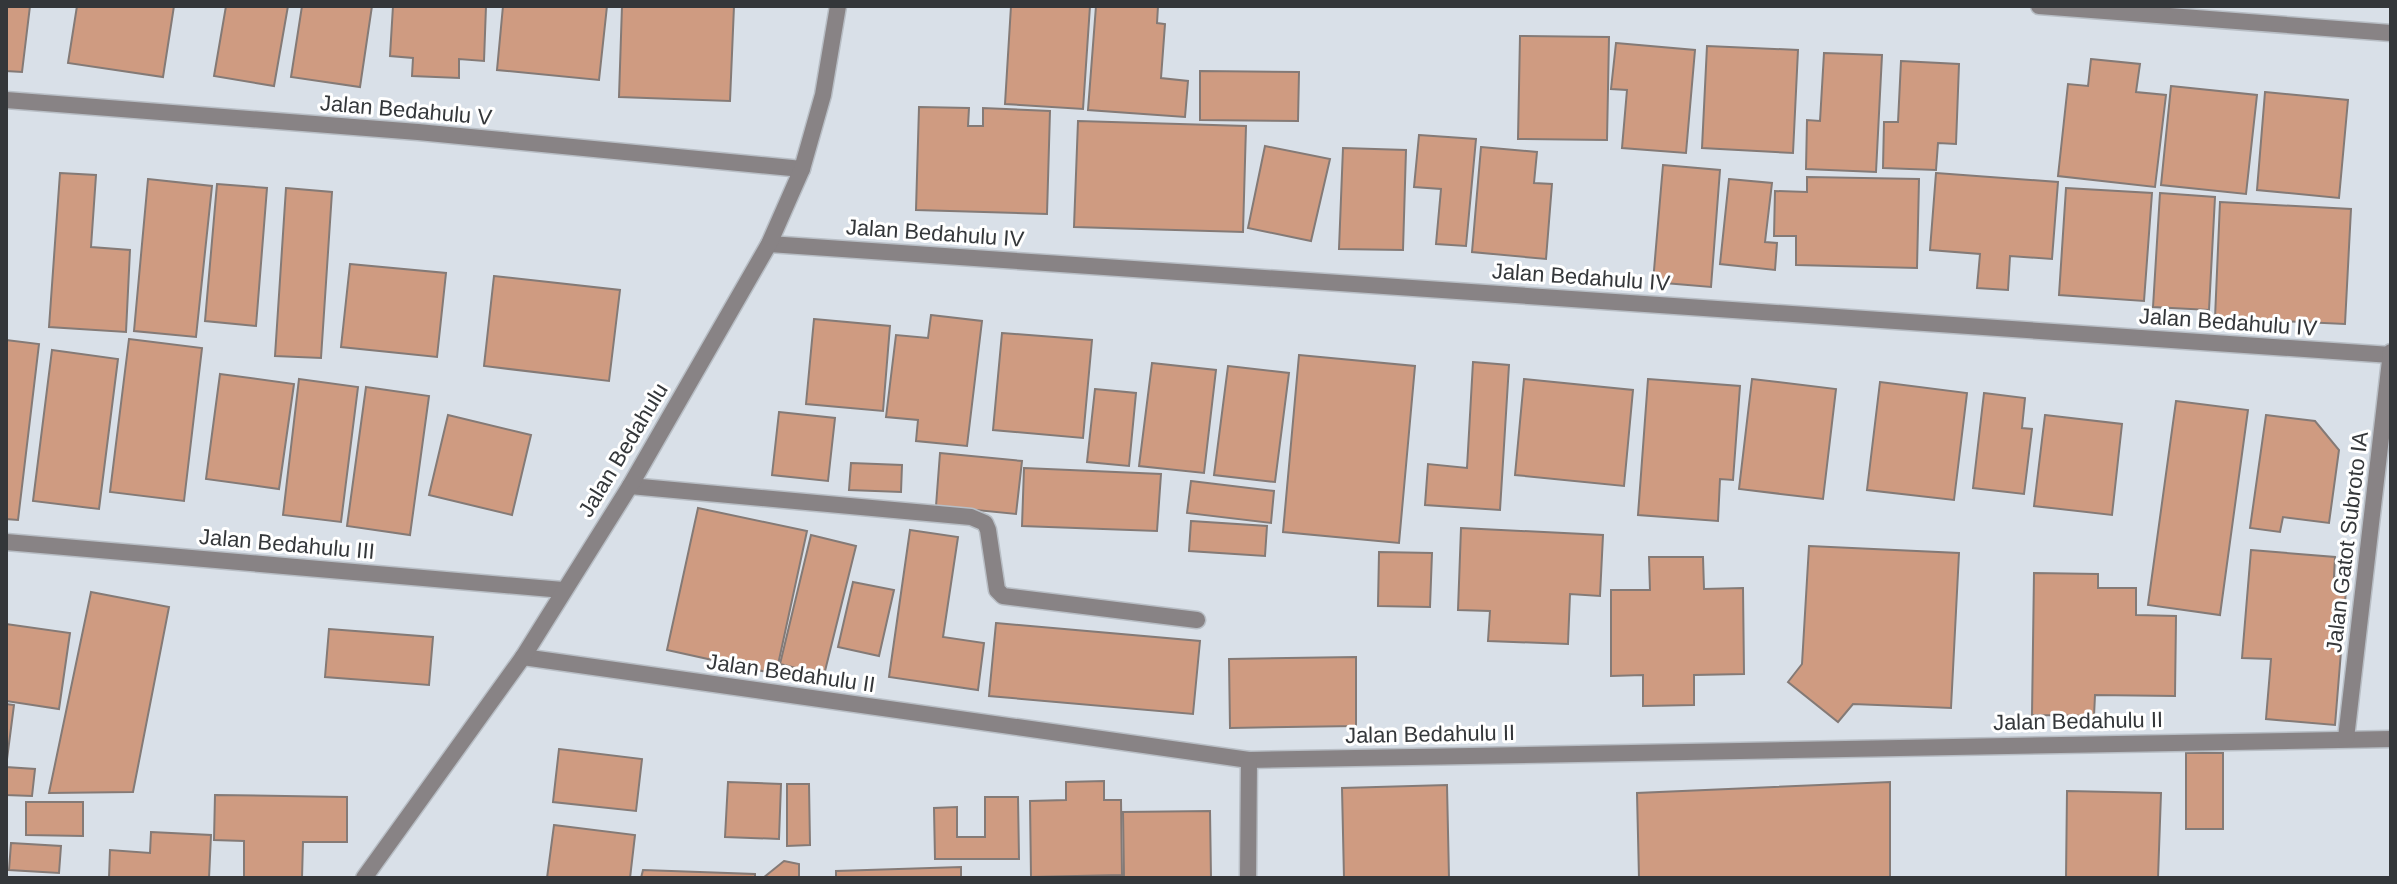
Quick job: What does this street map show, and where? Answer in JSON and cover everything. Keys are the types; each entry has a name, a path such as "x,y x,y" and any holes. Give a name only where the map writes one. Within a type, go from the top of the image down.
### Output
{"street":[{"name":"Jalan Bedahulu","path":"364,878 523,657 630,486 769,244 802,169 823,95 838,6"},
{"path":"2039,6 2391,33"},
{"name":"Jalan Bedahulu V","path":"6,100 418,132 802,169"},
{"name":"Jalan Bedahulu IV","path":"769,244 2391,354"},
{"name":"Jalan Gatot Subroto IA","path":"2346,738 2391,354"},
{"path":"630,486 971,517 985,523 988,530 997,590 1003,596 1197,620"},
{"name":"Jalan Bedahulu III","path":"6,542 563,590"},
{"name":"Jalan Bedahulu II","path":"523,657 1249,760 2391,739"},
{"path":"1248,878 1249,760"}],"building":[{"path":"6,6 30,6 22,72 6,71"},
{"path":"77,6 174,6 163,77 68,63"},
{"path":"226,6 288,6 274,86 214,76"},
{"path":"302,6 372,6 360,87 291,77"},
{"path":"393,6 486,6 484,61 459,59 459,78 412,76 413,58 390,56"},
{"path":"503,6 607,6 599,80 497,70"},
{"path":"622,6 734,6 730,101 619,97"},
{"path":"1011,6 1090,6 1083,109 1005,104"},
{"path":"1096,6 1158,6 1157,23 1165,24 1161,78 1188,81 1185,117 1088,110"},
{"path":"1520,36 1609,37 1607,140 1518,139"},
{"path":"1616,43 1695,50 1686,153 1622,148 1627,90 1611,89"},
{"path":"1707,46 1798,50 1793,153 1702,148"},
{"path":"1824,53 1882,55 1876,172 1806,169 1807,120 1820,121"},
{"path":"2091,59 2140,64 2136,92 2166,95 2155,187 2058,176 2068,84 2088,86"},
{"path":"1901,61 1959,64 1956,144 1938,143 1936,170 1883,168 1884,122 1898,122"},
{"path":"1200,71 1299,72 1298,121 1200,120"},
{"path":"2171,86 2257,95 2246,194 2161,185"},
{"path":"2265,92 2348,100 2339,198 2257,190"},
{"path":"919,107 969,108 968,126 983,126 983,108 1050,111 1047,214 916,210"},
{"path":"1078,121 1246,126 1243,232 1074,227"},
{"path":"1419,135 1476,139 1466,246 1436,244 1441,189 1414,187"},
{"path":"1265,146 1330,159 1311,241 1248,228"},
{"path":"1481,147 1537,152 1534,183 1552,184 1546,259 1472,252"},
{"path":"1343,148 1406,150 1403,250 1339,249"},
{"path":"1663,165 1720,170 1711,287 1653,282"},
{"path":"60,173 96,175 91,247 130,250 126,332 49,327"},
{"path":"1936,173 2058,182 2052,259 2010,256 2008,290 1977,288 1980,254 1930,250"},
{"path":"1807,177 1919,179 1917,268 1796,265 1796,236 1774,236 1775,191 1807,192"},
{"path":"148,179 212,186 196,337 134,331"},
{"path":"1729,179 1772,183 1765,242 1777,243 1775,270 1720,264"},
{"path":"217,184 267,188 256,326 205,321"},
{"path":"286,188 332,192 321,358 275,356"},
{"path":"2066,188 2152,193 2144,301 2059,295"},
{"path":"2160,193 2215,197 2209,310 2153,307"},
{"path":"2220,202 2351,209 2345,324 2215,318"},
{"path":"350,264 446,273 437,357 341,347"},
{"path":"494,276 620,290 609,381 484,366"},
{"path":"931,315 982,321 967,446 916,441 918,420 886,417 896,335 928,338"},
{"path":"814,319 890,326 883,411 806,404"},
{"path":"1002,333 1092,340 1083,438 993,430"},
{"path":"129,339 202,348 184,501 110,492"},
{"path":"6,340 39,344 18,520 6,519"},
{"path":"52,350 118,359 99,509 33,501"},
{"path":"1299,355 1415,366 1399,543 1283,532"},
{"path":"1473,362 1509,365 1500,510 1425,505 1428,464 1467,468"},
{"path":"1152,363 1216,370 1204,473 1139,466"},
{"path":"1228,366 1289,373 1275,482 1214,475"},
{"path":"220,374 294,384 279,489 206,479"},
{"path":"299,379 358,387 341,522 283,515"},
{"path":"1524,379 1633,390 1624,486 1515,475"},
{"path":"1648,379 1740,386 1733,480 1720,479 1718,521 1638,515"},
{"path":"1752,379 1836,389 1823,499 1739,489"},
{"path":"1880,382 1967,393 1954,500 1867,490"},
{"path":"366,387 429,396 410,535 347,526"},
{"path":"1095,389 1136,393 1129,466 1087,462"},
{"path":"1984,393 2025,398 2022,428 2032,429 2024,494 1973,488"},
{"path":"2176,401 2248,410 2220,615 2148,605"},
{"path":"779,412 835,418 828,481 772,475"},
{"path":"448,415 531,435 512,515 429,495"},
{"path":"2045,415 2122,424 2112,515 2034,506"},
{"path":"2266,415 2315,421 2339,450 2329,523 2283,517 2280,532 2250,528"},
{"path":"940,453 1022,461 1016,514 936,506"},
{"path":"851,463 902,465 901,492 849,490"},
{"path":"1024,468 1161,474 1157,531 1022,526"},
{"path":"1191,481 1274,491 1271,523 1187,513"},
{"path":"698,508 807,531 776,674 667,650"},
{"path":"1191,521 1267,526 1265,556 1189,551"},
{"path":"1461,528 1603,535 1600,596 1570,594 1568,644 1488,641 1490,611 1458,610"},
{"path":"910,530 958,537 943,637 984,643 978,690 889,677"},
{"path":"811,535 856,546 824,675 780,664"},
{"path":"1809,546 1959,553 1951,708 1853,704 1838,722 1788,682 1802,664"},
{"path":"2251,550 2335,557 2334,577 2347,578 2335,725 2266,719 2271,659 2242,658"},
{"path":"1379,552 1432,553 1430,607 1378,606"},
{"path":"1649,557 1703,557 1704,589 1743,588 1744,674 1694,675 1694,705 1643,706 1643,675 1611,676 1611,590 1650,590"},
{"path":"2034,573 2098,574 2098,588 2136,588 2136,615 2176,616 2175,696 2095,695 2094,716 2032,715"},
{"path":"853,582 894,590 879,656 838,647"},
{"path":"91,592 169,607 133,792 49,793"},
{"path":"996,623 1200,641 1193,714 989,696"},
{"path":"6,624 70,633 59,709 6,701"},
{"path":"329,629 433,637 429,685 325,677"},
{"path":"1356,657 1356,726 1230,728 1229,659"},
{"path":"6,704 14,705 6,767"},
{"path":"559,749 642,759 636,811 553,802"},
{"path":"2186,753 2223,753 2223,829 2186,829"},
{"path":"6,767 35,769 32,796 6,795"},
{"path":"1104,781 1104,800 1121,800 1122,875 1031,877 1030,801 1066,800 1066,782"},
{"path":"728,782 781,784 779,839 725,837"},
{"path":"1890,782 1890,878 1639,878 1637,793"},
{"path":"787,784 809,784 810,845 787,846"},
{"path":"1447,785 1449,878 1344,878 1342,788"},
{"path":"2067,791 2161,793 2158,878 2066,878"},
{"path":"215,795 347,797 347,842 303,842 302,878 244,878 244,841 214,840"},
{"path":"985,797 1018,797 1019,859 935,859 934,808 957,807 957,837 985,837"},
{"path":"26,802 83,802 83,836 26,835"},
{"path":"1210,811 1211,878 1124,878 1123,812"},
{"path":"554,825 635,835 630,878 547,878"},
{"path":"151,832 211,835 209,878 109,878 110,850 150,853"},
{"path":"11,843 61,846 59,873 9,870"},
{"path":"784,861 799,864 799,878 763,878"},
{"path":"961,867 961,878 836,878 836,871"},
{"path":"643,870 755,874 755,878 641,878"}]}
